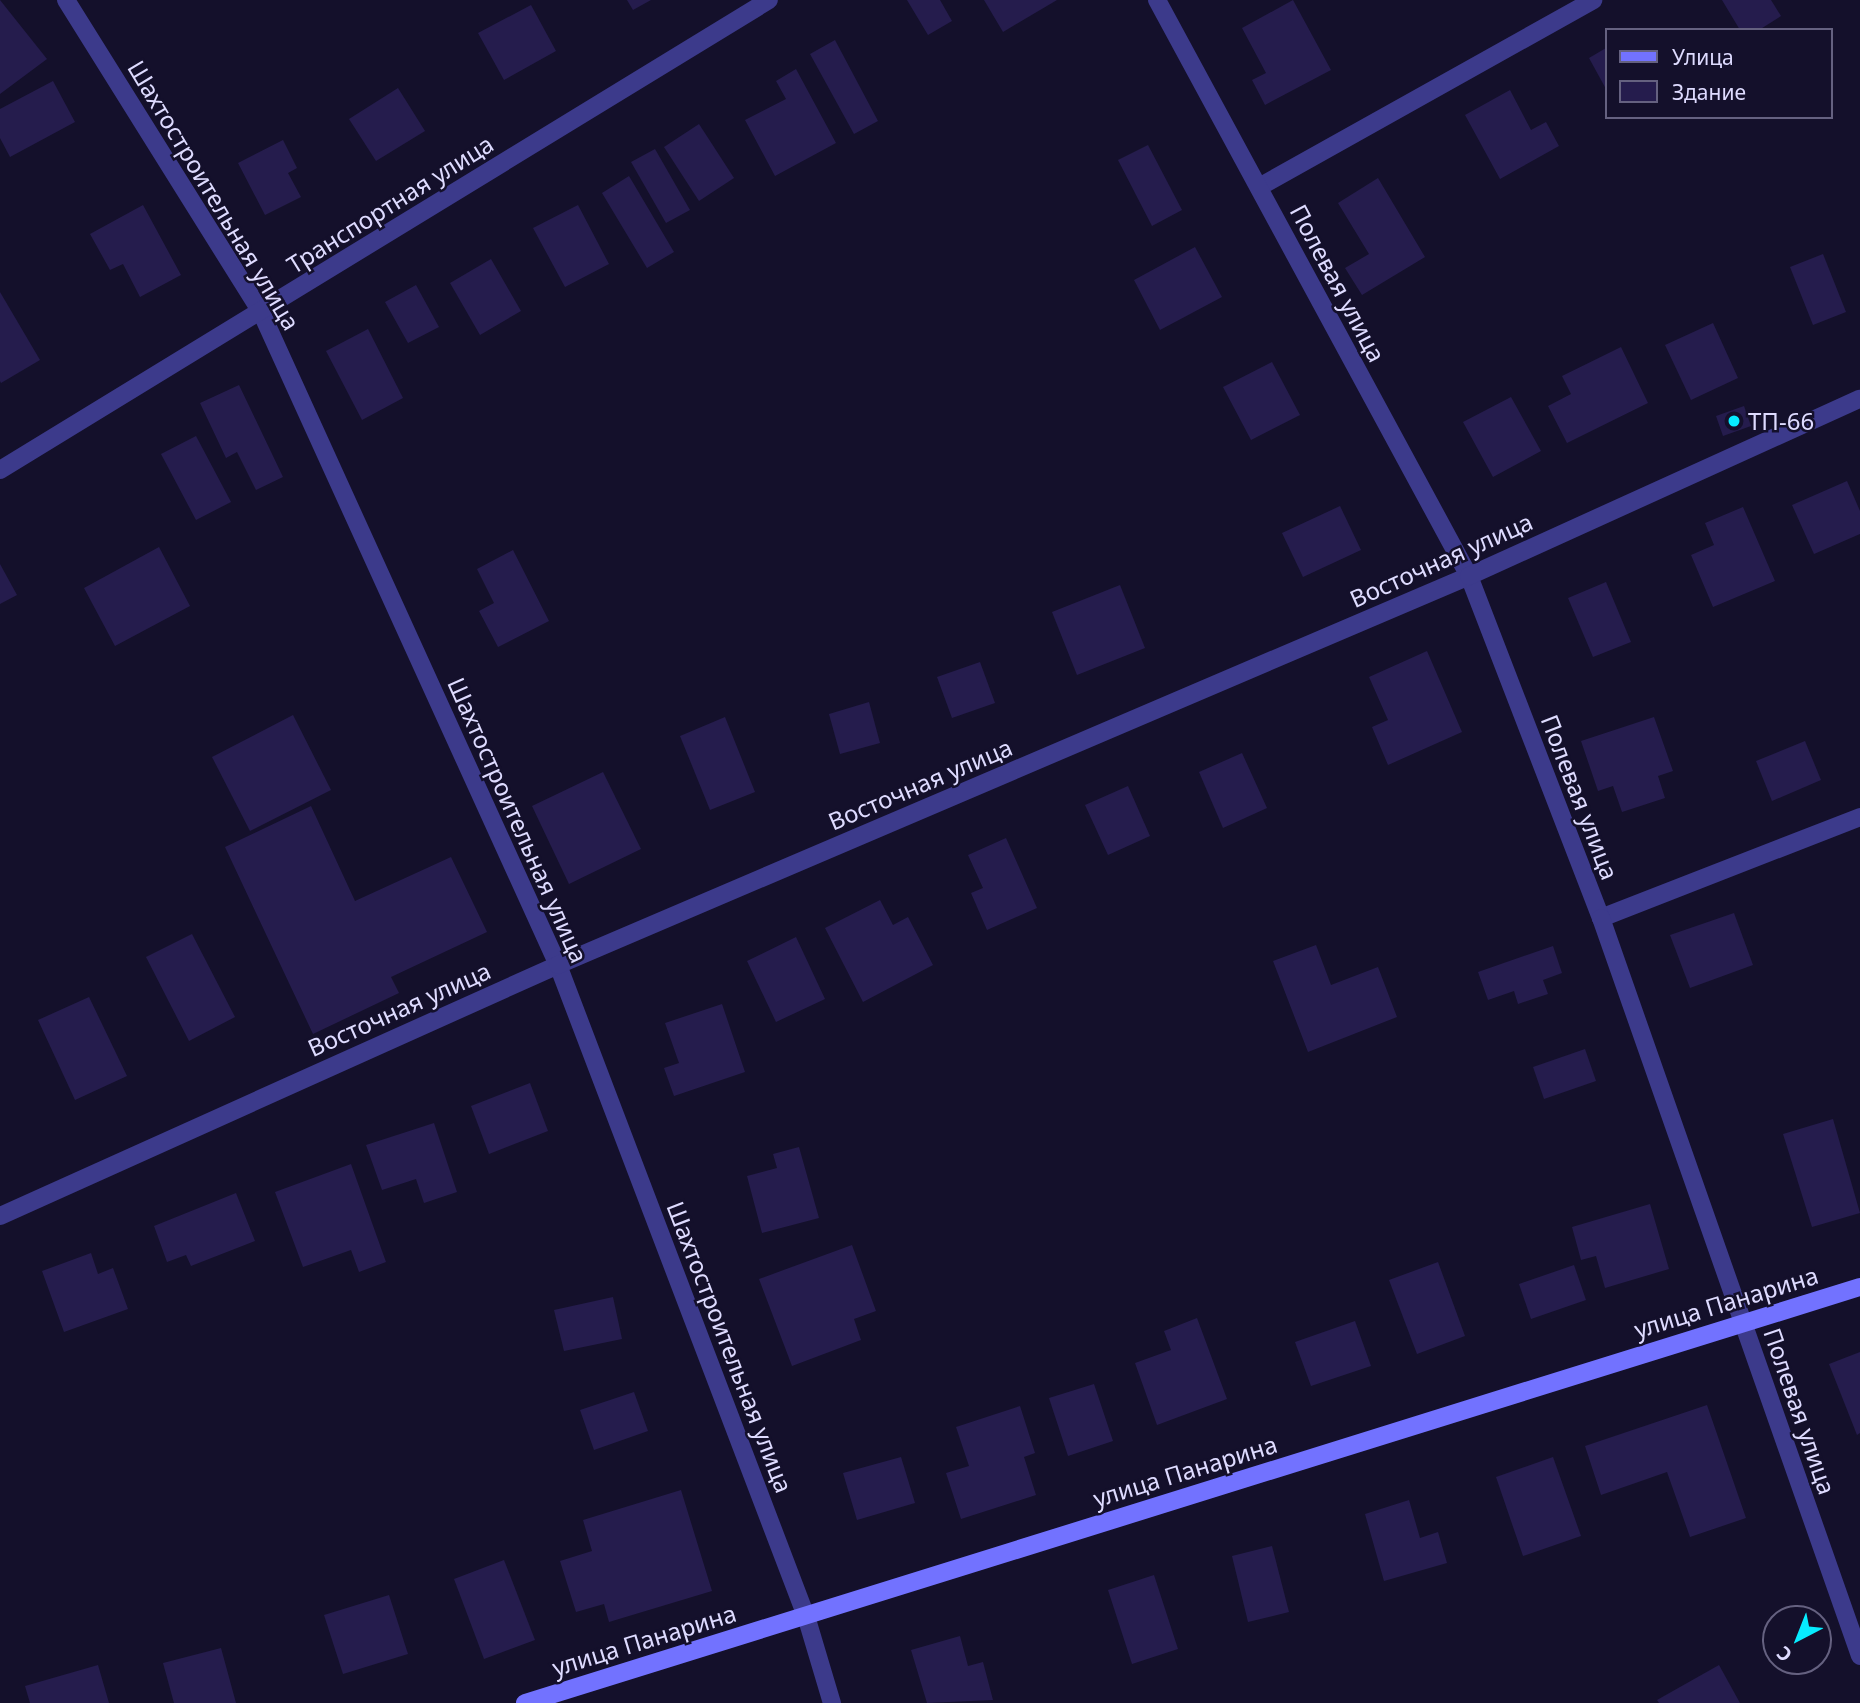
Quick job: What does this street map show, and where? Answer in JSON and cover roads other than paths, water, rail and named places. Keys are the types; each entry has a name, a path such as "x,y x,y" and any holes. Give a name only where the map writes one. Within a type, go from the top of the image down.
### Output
{"street":[{"name":"Шахтостроительная улица","path":"66,0 261,312 558,965 806,1616 832,1703"},
{"name":"Транспортная улица","path":"0,470 769,0"},
{"name":"Полевая улица","path":"1157,0 1469,576 1601,918 1860,1656"},
{"path":"1259,187 1593,0"},
{"name":"Восточная улица","path":"0,1216 558,965 1469,576 1860,398"},
{"path":"1601,918 1860,817"},
{"name":"улица Панарина","path":"525,1703 1860,1287"}],"place":[{"name":"ТП-66","path":"1734,421"}]}
